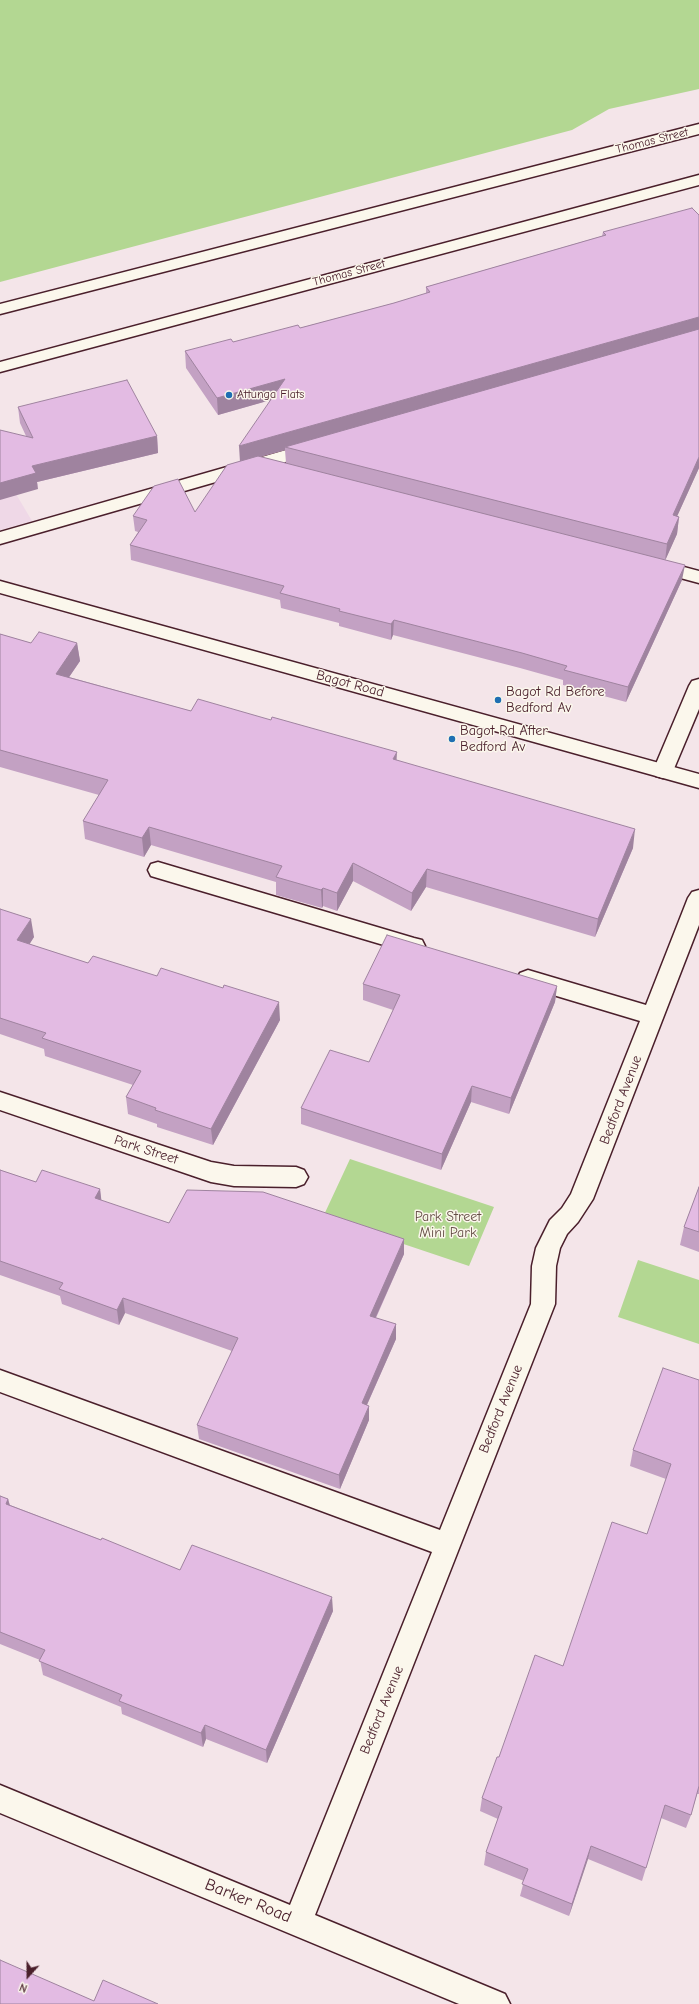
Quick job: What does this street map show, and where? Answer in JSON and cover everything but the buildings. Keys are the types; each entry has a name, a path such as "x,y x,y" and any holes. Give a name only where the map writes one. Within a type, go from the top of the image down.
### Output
{"main road":[{"name":"Thomas Street","path":"5,307 699,129"},
{"name":"Thomas Street","path":"0,367 699,180"},
{"path":"0,538 326,445"},
{"path":"258,464 289,472"},
{"path":"636,561 699,577"},
{"name":"Bagot Road","path":"0,587 699,781"},
{"path":"663,771 699,686"},
{"path":"158,870 432,951"},
{"name":"Bedford Avenue","path":"298,1922 543,1304 544,1266 548,1248 558,1227 570,1215 581,1199 699,898"},
{"path":"508,974 653,1016"},
{"name":"Park Street","path":"0,1101 221,1174 296,1177"},
{"path":"0,1381 447,1545"},
{"name":"Barker Road","path":"0,1799 495,2004"}],"shaded area":[{"path":"0,467 32,521 0,530"}],"green space":[{"path":"0,0 699,0 699,89 609,109 572,130 0,282"},
{"name":"Park Street Mini Park","path":"350,1159 494,1207 469,1266 323,1217"},
{"path":"638,1260 699,1280 699,1344 618,1317"}],"place":[{"name":"Attunga Flats","path":"229,395"},
{"name":"Bagot Rd Before Bedford Av","path":"498,700"},
{"name":"Bagot Rd After Bedford Av","path":"452,739"}]}
